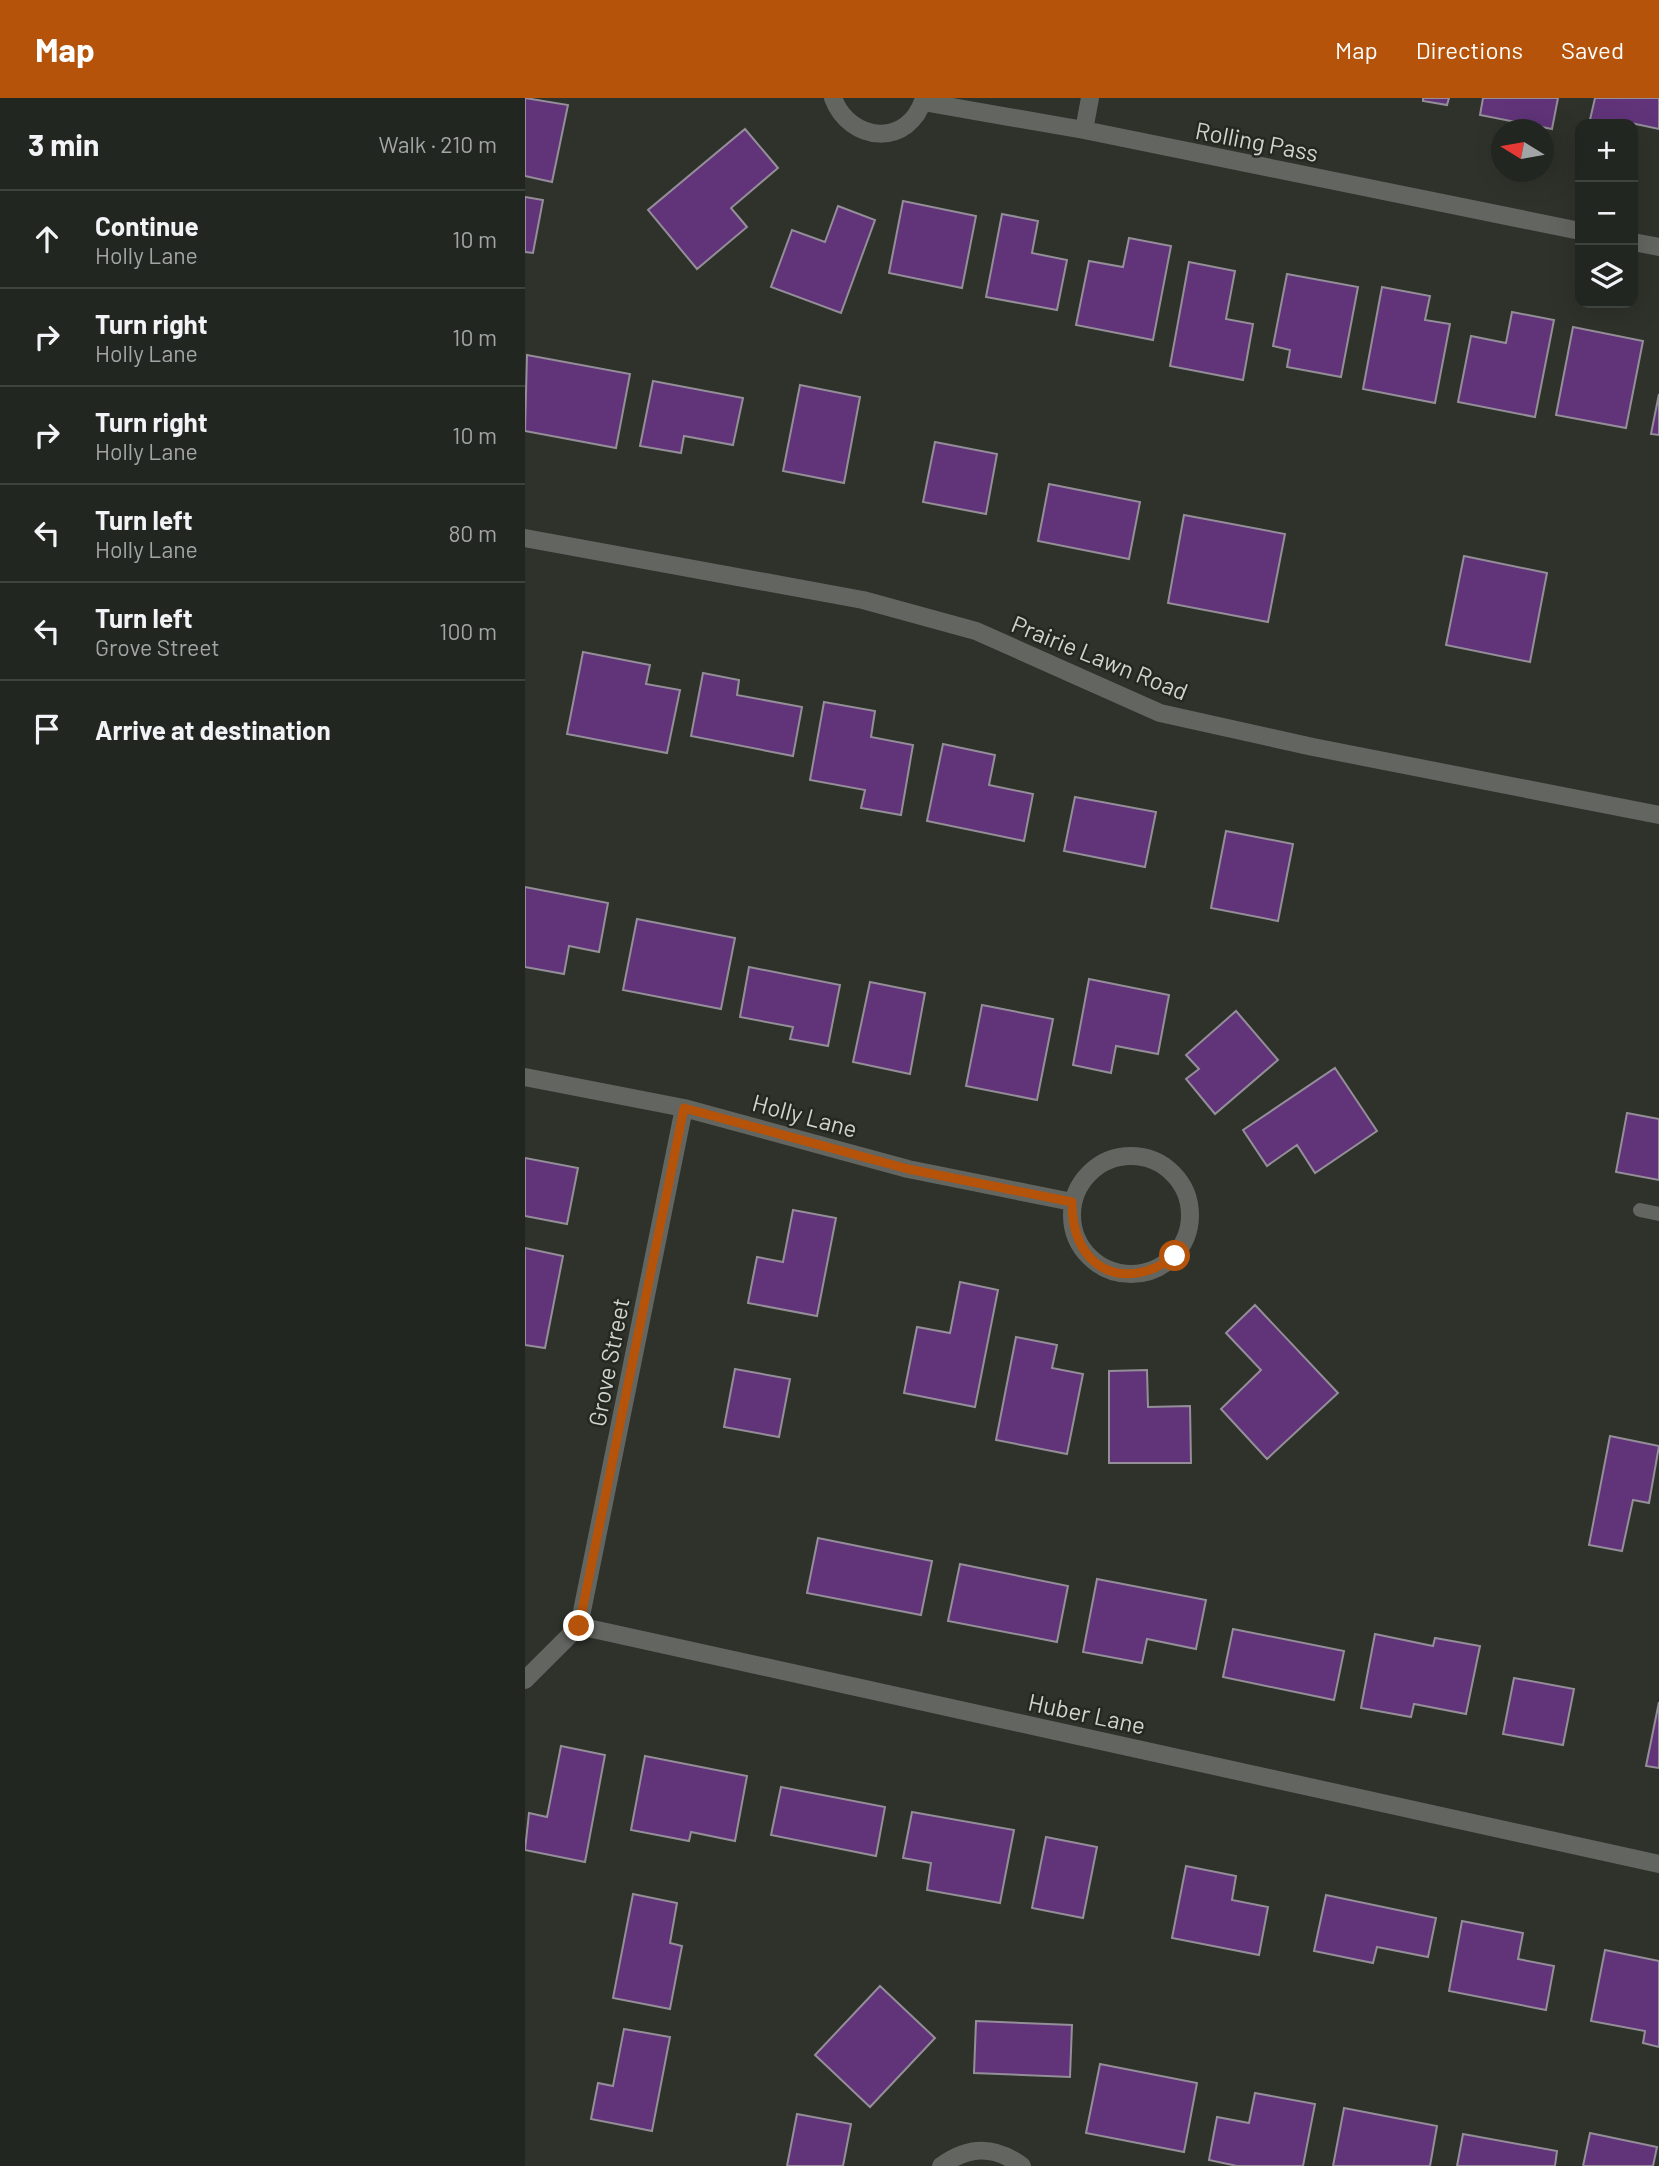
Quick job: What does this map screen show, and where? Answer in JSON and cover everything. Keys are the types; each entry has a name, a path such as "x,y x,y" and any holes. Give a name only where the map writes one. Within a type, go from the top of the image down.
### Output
{"street":[{"name":"Rolling Pass","path":"833,98 838,111 848,123 861,131 876,134 905,126 924,100 1575,230"},
{"path":"1084,130 1090,98"},
{"path":"1638,243 1659,247"},
{"name":"Prairie Lawn Road","path":"525,538 863,600 976,631 1160,713 1313,747 1659,815"},
{"name":"Holly Lane","path":"525,1077 684,1108 908,1169 1072,1202"},
{"name":"Grove Street","path":"579,1626 684,1108"},
{"path":"1131,1155 1150,1158 1168,1168 1182,1183 1189,1202 1191,1221 1185,1240 1175,1256 1142,1274 1122,1274 1104,1269 1088,1257 1077,1241 1072,1223 1072,1202 1080,1184 1093,1168 1111,1158 1131,1155"},
{"path":"525,1680 579,1626"},
{"name":"Huber Lane","path":"579,1626 1659,1864"},
{"path":"941,2166 956,2155 973,2150 1000,2153 1022,2166"}],"lane":[{"path":"1640,1210 1659,1214"}],"building":[{"path":"525,98 568,105 552,182 525,176"},
{"path":"1423,98 1449,98 1447,105 1423,101"},
{"path":"1483,98 1558,98 1554,119 1501,119 1480,115"},
{"path":"1595,98 1659,98 1659,129 1638,124 1638,119 1590,119"},
{"path":"745,129 778,168 731,208 747,227 697,269 648,210"},
{"path":"525,197 543,200 533,253 525,252"},
{"path":"903,201 976,216 962,288 889,273"},
{"path":"838,206 875,220 841,313 771,287 792,230 825,242"},
{"path":"1002,214 1038,221 1032,253 1067,260 1057,310 986,297"},
{"path":"1129,238 1171,246 1153,340 1076,325 1089,261 1123,267"},
{"path":"1189,262 1235,271 1226,319 1253,324 1243,380 1170,366"},
{"path":"1287,274 1358,287 1341,377 1287,367 1290,350 1273,346"},
{"path":"1382,287 1430,296 1425,320 1450,324 1435,403 1363,389"},
{"path":"1512,312 1554,320 1535,417 1458,402 1471,336 1506,343"},
{"path":"1573,327 1643,341 1626,428 1556,415"},
{"path":"527,355 630,374 616,448 525,431"},
{"path":"653,381 743,398 733,445 684,436 681,453 640,446"},
{"path":"800,385 860,397 844,483 783,471"},
{"path":"1659,394 1659,435 1651,434"},
{"path":"935,442 997,454 986,514 923,502"},
{"path":"1049,484 1140,502 1129,559 1038,541"},
{"path":"1184,515 1285,534 1268,622 1168,603"},
{"path":"1464,556 1547,573 1530,662 1446,645"},
{"path":"583,652 650,665 646,684 680,690 667,753 567,734"},
{"path":"703,673 739,680 737,695 802,707 793,756 691,736"},
{"path":"824,702 875,711 871,737 913,745 901,815 861,808 865,790 810,780"},
{"path":"943,744 995,755 989,785 1033,794 1024,841 927,821"},
{"path":"1075,797 1156,812 1145,867 1064,851"},
{"path":"1226,831 1293,844 1278,921 1211,908"},
{"path":"525,887 608,903 599,952 569,946 564,974 525,967"},
{"path":"637,919 735,938 721,1009 623,990"},
{"path":"749,967 840,985 828,1046 790,1039 793,1027 740,1017"},
{"path":"1089,979 1169,995 1158,1054 1116,1046 1111,1073 1073,1065"},
{"path":"870,982 925,993 910,1074 853,1062"},
{"path":"982,1005 1053,1019 1037,1100 966,1086"},
{"path":"1236,1011 1278,1060 1215,1114 1186,1079 1199,1069 1186,1055"},
{"path":"1335,1068 1377,1131 1315,1173 1297,1145 1267,1166 1243,1130"},
{"path":"1627,1113 1659,1119 1659,1180 1616,1172"},
{"path":"525,1158 578,1168 567,1224 525,1216"},
{"path":"793,1210 836,1218 817,1316 748,1303 757,1257 783,1262"},
{"path":"525,1248 563,1256 545,1348 525,1345"},
{"path":"960,1282 998,1290 975,1407 904,1393 917,1327 950,1333"},
{"path":"1255,1305 1338,1393 1267,1459 1221,1409 1261,1370 1226,1333"},
{"path":"1016,1337 1057,1345 1052,1368 1083,1374 1067,1454 996,1440"},
{"path":"735,1369 790,1379 779,1437 724,1427"},
{"path":"1147,1370 1148,1407 1190,1406 1191,1463 1109,1463 1109,1371"},
{"path":"1610,1436 1659,1446 1649,1503 1633,1500 1622,1551 1589,1545"},
{"path":"818,1538 932,1561 921,1615 807,1593"},
{"path":"960,1564 1068,1586 1057,1642 948,1621"},
{"path":"1097,1579 1206,1600 1196,1649 1147,1639 1142,1663 1083,1652"},
{"path":"1233,1629 1344,1651 1334,1700 1223,1677"},
{"path":"1375,1634 1433,1646 1435,1638 1480,1646 1466,1714 1414,1704 1411,1717 1361,1708"},
{"path":"1514,1678 1574,1689 1563,1745 1503,1734"},
{"path":"1659,1702 1659,1768 1646,1766"},
{"path":"561,1746 605,1755 585,1862 525,1850 529,1813 547,1817"},
{"path":"645,1756 747,1776 735,1841 691,1832 689,1841 631,1830"},
{"path":"781,1787 885,1807 876,1856 771,1835"},
{"path":"912,1812 1014,1830 1000,1903 927,1890 931,1863 903,1858"},
{"path":"1046,1837 1097,1847 1083,1918 1032,1908"},
{"path":"1186,1866 1236,1876 1232,1900 1268,1907 1259,1955 1172,1938"},
{"path":"633,1894 677,1903 670,1943 682,1946 670,2009 613,1998"},
{"path":"1326,1895 1436,1918 1428,1957 1377,1947 1373,1963 1314,1951"},
{"path":"1462,1921 1523,1933 1518,1959 1554,1966 1546,2010 1449,1991"},
{"path":"1605,1950 1659,1961 1659,2047 1643,2043 1645,2031 1591,2021"},
{"path":"880,1986 935,2038 870,2107 815,2055"},
{"path":"976,2021 1072,2025 1070,2077 974,2073"},
{"path":"624,2029 670,2037 652,2131 591,2119 598,2083 613,2086"},
{"path":"1100,2064 1197,2083 1184,2152 1086,2133"},
{"path":"1255,2093 1315,2104 1303,2166 1237,2166 1209,2160 1217,2117 1249,2123"},
{"path":"1344,2108 1437,2126 1430,2166 1333,2166"},
{"path":"797,2114 851,2124 843,2166 787,2166"},
{"path":"1590,2133 1657,2147 1653,2166 1583,2166"},
{"path":"1463,2134 1557,2151 1555,2166 1457,2166"}],"route":[{"path":"579,1626 684,1108 908,1169 1072,1202 1072,1223 1077,1241 1088,1257 1104,1269 1122,1274 1142,1274 1175,1256"}]}
